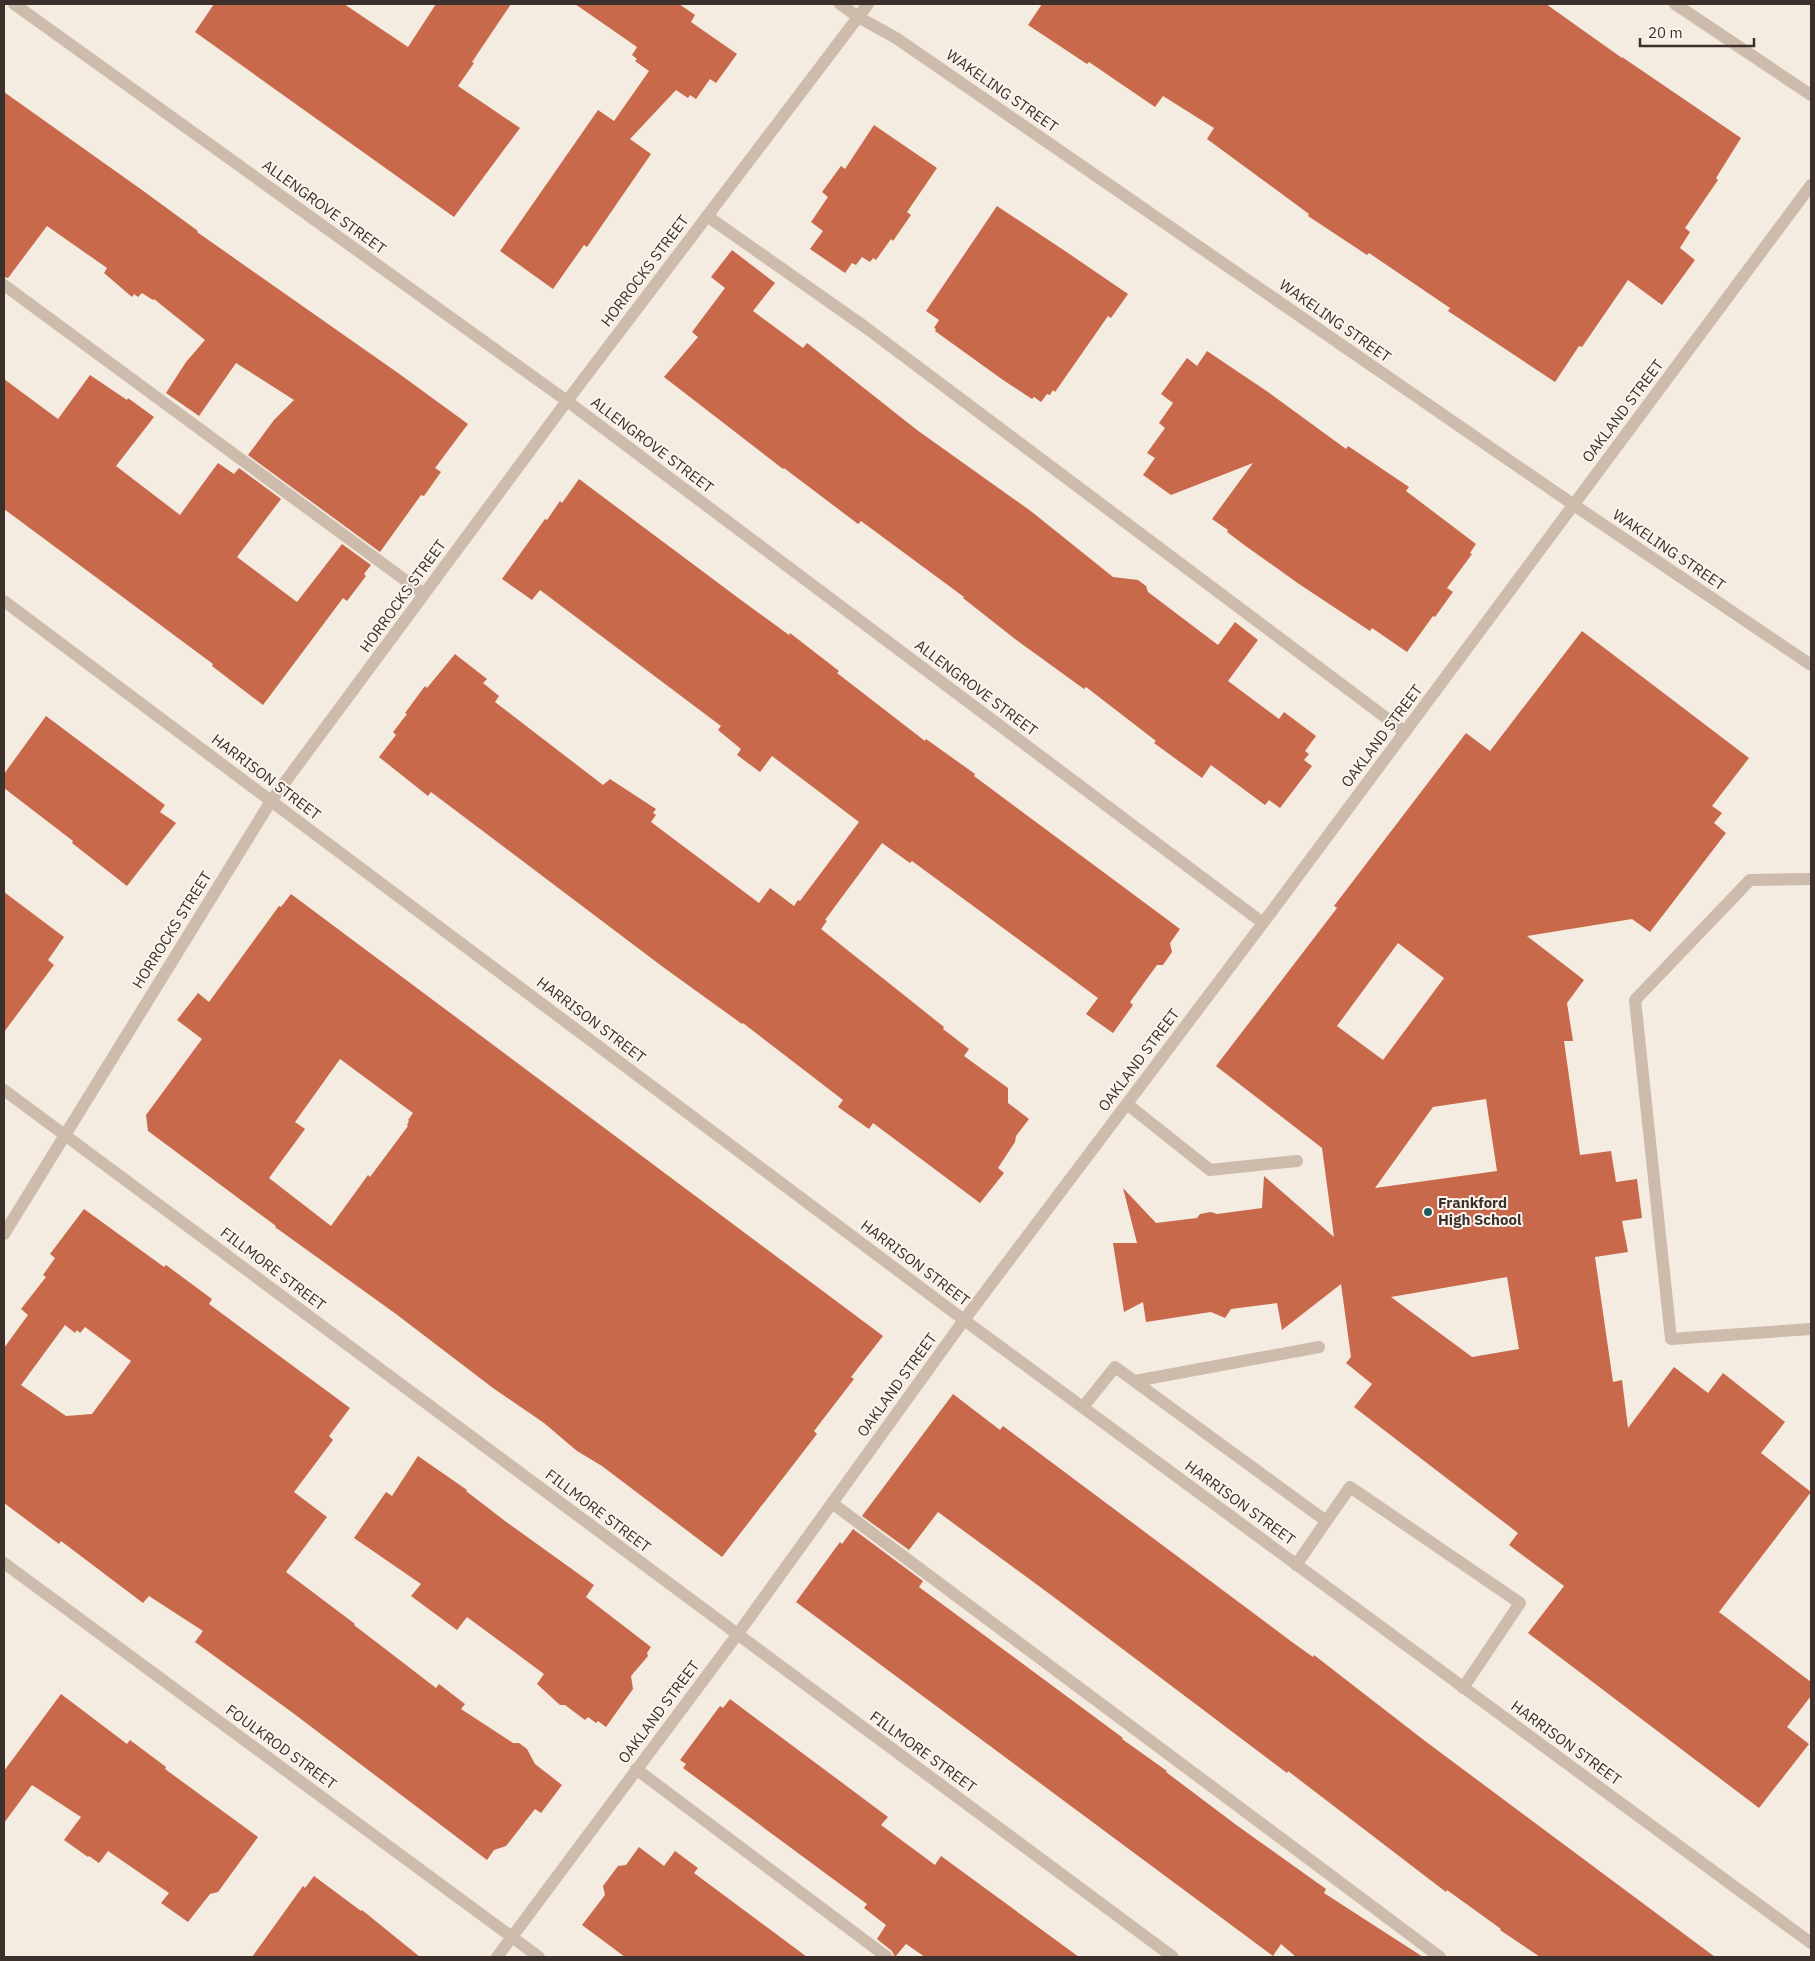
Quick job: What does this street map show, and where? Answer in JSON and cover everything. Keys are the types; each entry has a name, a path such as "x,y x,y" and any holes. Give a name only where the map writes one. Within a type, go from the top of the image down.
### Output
{"street":[{"name":"ALLENGROVE STREET","path":"14,4 567,401 1264,923"},
{"name":"WAKELING STREET","path":"840,4 858,17 896,38 1811,666"},
{"name":"HORROCKS STREET","path":"4,1234 271,801 567,401 868,4"},
{"path":"1675,4 1811,95"},
{"name":"OAKLAND STREET","path":"496,1957 736,1635 964,1320 1264,923 1811,184"},
{"path":"707,216 865,327 1405,732"},
{"path":"4,285 424,594"},
{"name":"HARRISON STREET","path":"4,601 1082,1408 1811,1943"},
{"path":"1811,879 1750,880 1635,1000 1671,1339 1811,1329"},
{"name":"FILLMORE STREET","path":"4,1090 736,1635 1173,1957"},
{"path":"1126,1104 1210,1170 1297,1161"},
{"path":"1135,1381 1319,1347"},
{"path":"1082,1408 1115,1367 1326,1521"},
{"path":"1296,1565 1350,1487 1520,1603 1463,1688"},
{"path":"832,1503 1440,1957"},
{"name":"FOULKROD STREET","path":"4,1563 539,1957"},
{"path":"636,1769 887,1957"}],"building":[{"path":"214,4 344,4 408,47 436,4 511,4 458,86 520,128 454,217 195,32"},
{"path":"575,4 679,4 695,15 691,22 737,54 716,83 710,79 696,99 690,95 688,98 676,90 630,139 651,154 587,247 584,245 553,289 500,251 598,110 614,121 649,71 635,61 637,59 632,55 637,47"},
{"path":"1042,4 1546,4 1741,138 1716,178 1718,180 1685,228 1690,232 1680,248 1695,260 1662,305 1628,280 1582,347 1579,346 1555,382 1448,311 1450,308 1369,253 1367,255 1308,216 1309,214 1207,139 1214,128 1163,96 1155,107 1089,62 1087,64 1028,25"},
{"path":"4,92 142,190 197,232 468,424 435,468 441,472 424,496 421,495 380,552 248,455 274,420 294,400 236,363 199,416 166,393 186,362 205,340 154,299 142,293 138,297 134,294 132,297 104,273 107,268 47,226 8,278 4,277"},
{"path":"874,125 937,168 907,212 911,215 893,241 891,239 876,260 873,258 870,262 862,257 856,265 852,263 845,273 810,249 823,231 811,222 828,197 822,192 841,166 845,169"},
{"path":"997,206 1128,294 1111,318 1108,316 1055,392 1053,390 1050,395 1047,394 1041,402 1034,397 1032,399 1003,380 935,331 936,329 934,328 939,320 926,311"},
{"path":"732,250 775,283 753,311 803,348 807,343 917,430 1032,512 1113,577 1138,580 1146,586 1148,592 1218,645 1235,622 1258,640 1228,681 1279,719 1284,712 1316,736 1305,751 1309,754 1304,760 1312,766 1280,808 1269,800 1265,805 1211,765 1202,778 1154,743 1156,741 1086,687 1084,689 1015,639 964,597 861,521 858,524 783,469 664,377 698,337 692,332 725,288 711,277"},
{"path":"1207,351 1268,392 1346,449 1348,446 1409,487 1406,491 1476,544 1470,553 1472,554 1447,588 1453,592 1407,652 1372,628 1370,631 1299,584 1212,519 1253,463 1171,495 1143,475 1155,458 1147,453 1165,428 1159,423 1173,403 1161,394 1187,358 1197,366"},
{"path":"90,375 127,400 128,398 154,417 116,466 180,515 218,463 234,474 239,468 281,499 237,557 297,602 342,544 371,565 364,574 366,576 347,601 343,598 263,705 212,666 213,664 4,509 4,379 58,419"},
{"path":"579,479 745,603 789,635 790,633 839,671 837,673 925,741 926,739 975,774 974,776 1180,929 1170,943 1172,952 1163,965 1157,965 1130,1002 1133,1005 1113,1033 1086,1014 1098,998 912,861 910,863 882,843 825,920 827,921 821,929 969,1049 964,1056 1008,1088 1008,1103 1029,1119 1016,1136 1015,1142 998,1168 1004,1173 980,1203 873,1123 869,1129 838,1107 843,1100 743,1023 663,967 431,792 428,796 379,757 396,735 393,732 407,714 405,713 425,686 427,688 455,654 487,679 483,683 499,696 495,702 603,785 610,779 656,809 653,813 656,815 651,822 759,903 770,888 794,906 798,900 800,901 859,822 772,756 760,772 737,755 741,749 718,730 721,726 540,590 532,600 502,579 545,519 547,520 560,501 562,503"},
{"path":"1582,631 1749,758 1712,806 1722,813 1714,823 1726,833 1650,932 1632,919 1527,936 1584,980 1567,1003 1573,1041 1564,1041 1580,1155 1611,1151 1616,1182 1637,1179 1642,1218 1622,1221 1628,1252 1595,1257 1613,1382 1622,1380 1628,1428 1674,1367 1708,1393 1723,1373 1785,1422 1761,1453 1811,1492 1719,1612 1811,1682 1811,1696 1787,1727 1809,1744 1759,1808 1528,1633 1564,1586 1509,1545 1518,1533 1354,1407 1372,1384 1346,1363 1351,1357 1341,1284 1282,1330 1277,1303 1231,1309 1225,1318 1211,1312 1146,1322 1143,1302 1124,1312 1113,1243 1137,1243 1123,1188 1156,1223 1197,1218 1200,1214 1211,1212 1217,1214 1262,1208 1264,1176 1334,1237 1322,1148 1216,1066 1337,908 1334,906 1466,733 1490,751","holes":["1398,943 1444,978 1383,1060 1337,1026","1486,1099 1497,1171 1375,1188 1433,1107","1507,1277 1519,1349 1472,1357 1391,1297"]},
{"path":"46,716 165,805 160,812 176,823 127,886 72,843 73,841 4,788 4,774"},
{"path":"4,892 64,937 48,960 54,965 4,1032"},
{"path":"291,894 883,1336 851,1377 854,1379 814,1431 817,1434 722,1557 602,1466 577,1451 544,1423 493,1388 148,1131 146,1115 202,1039 177,1020 198,993 209,1002 279,906 281,907","holes":["340,1059 413,1113 408,1120 408,1126 370,1177 368,1175 331,1226 269,1178 305,1129 295,1122"]},
{"path":"84,1209 212,1299 209,1304 350,1408 329,1436 333,1440 294,1492 327,1517 286,1572 436,1688 439,1684 465,1704 461,1709 513,1743 519,1743 527,1749 535,1764 562,1785 541,1813 535,1809 506,1846 494,1850 487,1860 293,1713 195,1642 203,1631 149,1596 143,1603 61,1541 59,1544 4,1503 4,1348 28,1315 21,1309 46,1277 43,1275 55,1258 50,1254","holes":["65,1325 75,1333 77,1330 80,1333 85,1327 131,1361 92,1414 66,1416 21,1385"]},
{"path":"953,1394 1000,1430 1003,1426 1292,1642 1313,1657 1314,1655 1425,1741 1715,1957 1540,1957 1447,1890 1446,1892 1288,1771 1287,1773 938,1512 909,1550 862,1516"},
{"path":"418,1456 467,1490 505,1521 594,1585 586,1597 651,1647 647,1653 648,1656 631,1676 633,1689 606,1727 588,1717 585,1720 565,1705 560,1705 537,1684 544,1674 467,1617 457,1630 411,1596 421,1584 354,1538 386,1492 392,1496"},
{"path":"853,1529 923,1581 919,1587 1167,1771 1235,1824 1326,1889 1324,1893 1423,1957 1296,1957 1281,1944 1273,1956 796,1602 840,1542 842,1544"},
{"path":"61,1694 127,1744 130,1740 166,1767 165,1769 258,1837 218,1892 210,1894 188,1922 161,1903 169,1893 108,1851 99,1863 64,1840 81,1817 32,1785 4,1823 4,1771"},
{"path":"730,1699 888,1817 881,1825 935,1865 941,1856 1079,1957 925,1957 906,1944 895,1957 892,1951 877,1939 886,1925 864,1908 867,1904 683,1768 686,1764 680,1760 720,1706 723,1708"},
{"path":"639,1847 664,1866 675,1851 698,1868 694,1873 807,1957 625,1957 582,1925 605,1895 603,1886 618,1866 626,1865"},
{"path":"314,1876 362,1910 420,1957 252,1957 303,1886 305,1888"}],"place":[{"name":"Frankford High School","path":"1428,1212"}]}
